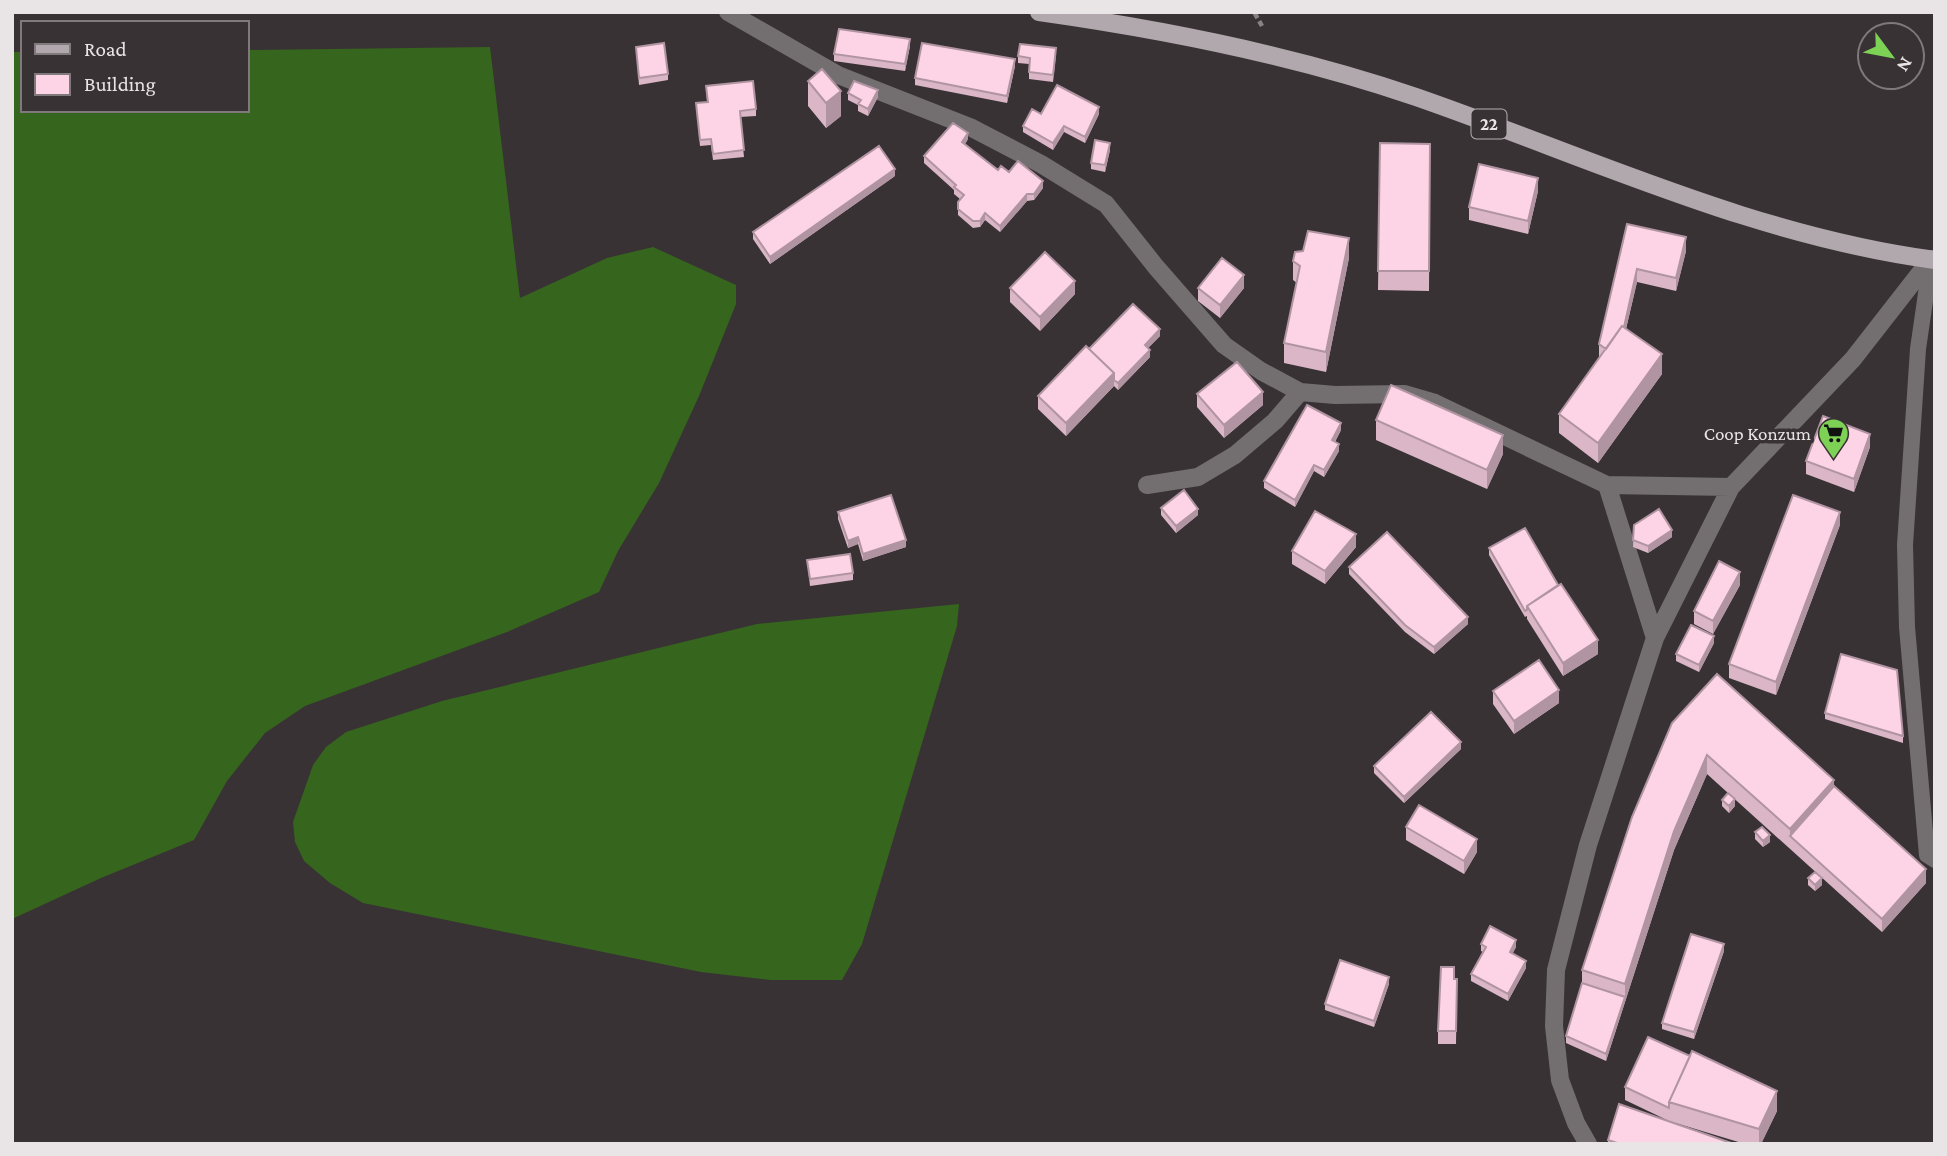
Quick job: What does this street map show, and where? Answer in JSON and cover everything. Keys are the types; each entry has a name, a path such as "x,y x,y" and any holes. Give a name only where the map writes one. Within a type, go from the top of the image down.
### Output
{"main road":[{"name":"22","path":"1040,12 1178,34 1312,66 1413,96 1706,205 1829,239 1933,260"}],"street":[{"path":"727,12 838,75 970,127 1041,164 1106,204 1224,345 1261,371 1300,392 1335,395 1405,394 1435,403 1607,485 1731,487"},
{"path":"1588,1144 1576,1123 1560,1080 1555,1026 1556,970 1588,845 1655,638 1731,487 1853,359 1933,260"},
{"path":"1147,485 1198,477 1235,455 1275,421 1300,392"},
{"path":"1607,485 1655,638"}],"lane":[{"path":"1933,260 1918,349 1905,545 1907,627 1927,855 1935,860"}],"path":[{"path":"1254,12 1262,26"}],"green space":[{"path":"490,47 520,298 607,258 653,247 736,285 736,304 699,396 659,483 618,551 599,592 507,632 305,706 265,733 227,781 194,840 101,878 12,919 12,52 21,52 21,112 248,112 248,50"},
{"path":"959,604 957,626 862,944 842,980 771,980 701,972 363,903 330,883 304,861 295,842 293,822 313,765 326,747 346,732 442,701 757,624"}],"building":[{"path":"839,29 910,39 905,64 834,54"},
{"path":"664,43 668,74 639,78 636,47"},
{"path":"922,43 1015,59 1007,96 915,78"},
{"path":"1020,44 1056,48 1053,75 1029,72 1030,58 1018,56"},
{"path":"822,69 841,91 826,103 808,81"},
{"path":"753,81 756,109 740,111 744,150 713,154 711,139 700,140 696,103 708,102 706,86"},
{"path":"854,81 878,90 868,109 858,104 861,100 848,93"},
{"path":"1057,85 1099,107 1085,137 1064,126 1053,143 1023,126 1032,109 1041,114"},
{"path":"953,123 968,133 962,142 998,170 1001,166 1009,172 1018,161 1043,181 1034,194 1027,194 1000,226 985,213 980,221 973,221 958,209 958,202 964,195 924,156"},
{"path":"1095,140 1110,143 1105,165 1091,163"},
{"path":"1380,143 1430,144 1429,271 1378,271"},
{"path":"879,146 895,169 770,257 753,232"},
{"path":"1479,164 1538,178 1528,221 1469,207"},
{"path":"1627,224 1686,237 1676,278 1637,269 1624,327 1622,326 1606,349 1599,344"},
{"path":"1308,231 1349,238 1326,352 1284,343 1300,266 1293,261 1295,252 1303,251"},
{"path":"1045,252 1075,281 1040,317 1010,288"},
{"path":"1222,258 1244,275 1220,305 1198,288"},
{"path":"1133,304 1160,329 1145,345 1150,350 1118,383 1114,380 1114,373 1089,349"},
{"path":"1622,326 1662,354 1598,443 1559,414"},
{"path":"1086,346 1114,373 1066,423 1038,396"},
{"path":"1237,362 1263,392 1224,425 1197,394"},
{"path":"1391,385 1503,435 1487,470 1376,420"},
{"path":"1307,405 1341,423 1332,440 1339,444 1324,470 1314,465 1295,500 1264,481"},
{"path":"1823,416 1870,434 1854,479 1806,461"},
{"path":"1184,490 1198,509 1176,526 1161,508"},
{"path":"891,495 906,540 863,554 858,537 848,541 838,512"},
{"path":"1793,495 1840,512 1776,682 1729,664"},
{"path":"1659,509 1672,530 1648,546 1633,540 1634,525"},
{"path":"1315,511 1356,534 1325,571 1292,551"},
{"path":"1525,528 1558,585 1527,606 1525,611 1489,548"},
{"path":"1387,532 1468,617 1434,647 1405,625 1349,567"},
{"path":"850,554 853,573 810,579 807,560"},
{"path":"1719,561 1740,572 1713,621 1694,611"},
{"path":"1561,584 1598,640 1563,663 1527,606"},
{"path":"1691,625 1714,636 1699,665 1676,654"},
{"path":"1841,654 1897,670 1903,736 1825,713"},
{"path":"1539,660 1559,690 1514,721 1493,691"},
{"path":"1717,674 1834,780 1790,829 1707,755 1674,831 1625,984 1582,970 1632,817 1672,723"},
{"path":"1431,712 1461,742 1404,797 1374,766"},
{"path":"1834,786 1926,869 1882,919 1790,836"},
{"path":"1728,793 1735,799 1729,806 1722,800"},
{"path":"1419,805 1477,839 1464,861 1406,827"},
{"path":"1762,827 1770,835 1763,841 1755,832"},
{"path":"1815,872 1822,878 1815,885 1808,878"},
{"path":"1490,926 1516,940 1510,952 1526,961 1508,994 1471,974 1486,947 1481,944"},
{"path":"1691,934 1724,944 1694,1032 1662,1023"},
{"path":"1340,960 1389,977 1374,1021 1325,1004"},
{"path":"1441,967 1454,967 1454,979 1457,979 1456,1031 1438,1031"},
{"path":"1582,983 1625,997 1606,1054 1566,1036"},
{"path":"1648,1037 1690,1056 1669,1102 1669,1108 1625,1087"},
{"path":"1692,1051 1777,1091 1759,1129 1669,1102"},
{"path":"1619,1104 1734,1144 1620,1144 1608,1140"}],"place":[{"name":"Coop Konzum","path":"1834,460"}]}
